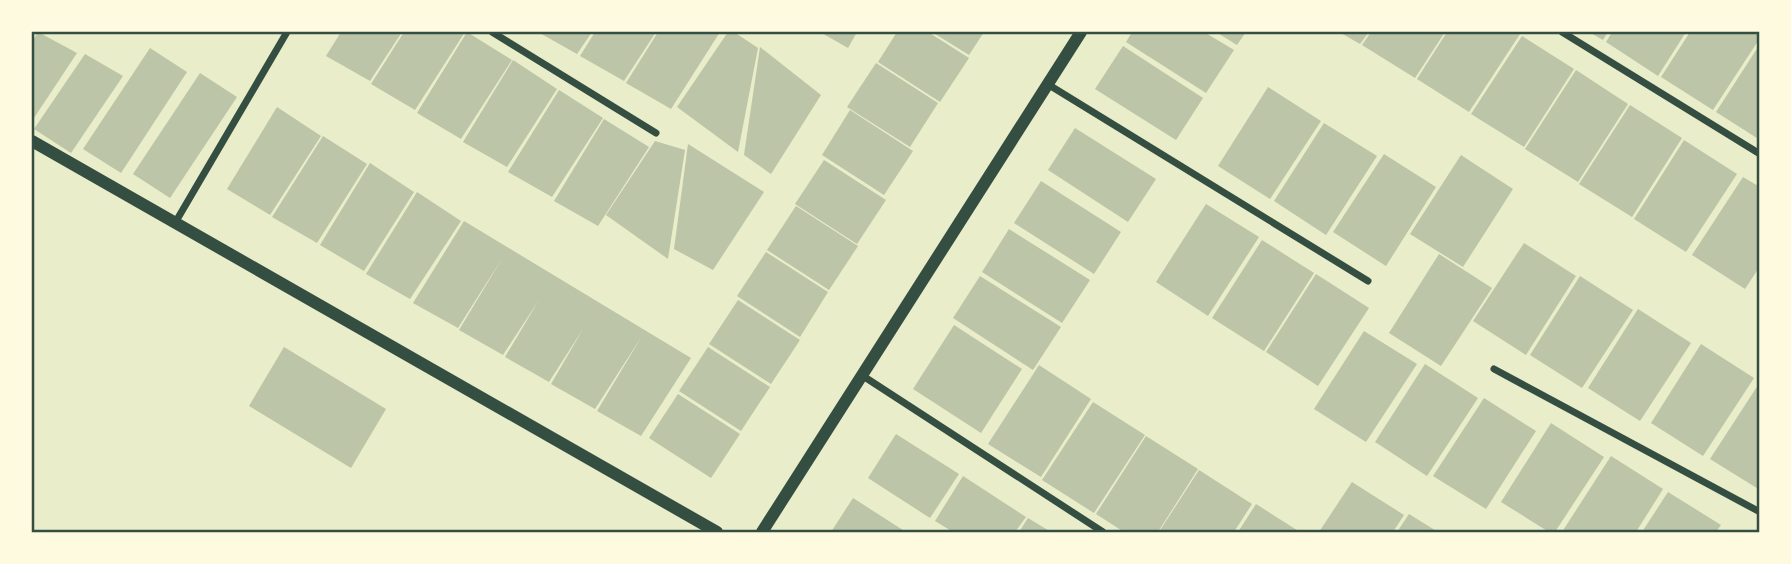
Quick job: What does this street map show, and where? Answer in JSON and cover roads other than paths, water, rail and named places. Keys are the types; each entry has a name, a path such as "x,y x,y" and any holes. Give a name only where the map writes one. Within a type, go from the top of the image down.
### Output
{"street":[{"path":"175,223 287,32"},
{"path":"492,32 656,133"},
{"path":"762,533 1081,32"},
{"path":"1562,32 1759,154"},
{"path":"1049,85 1368,281"},
{"path":"32,141 717,533"},
{"path":"1494,369 1759,512"},
{"path":"863,376 1103,533"}]}
